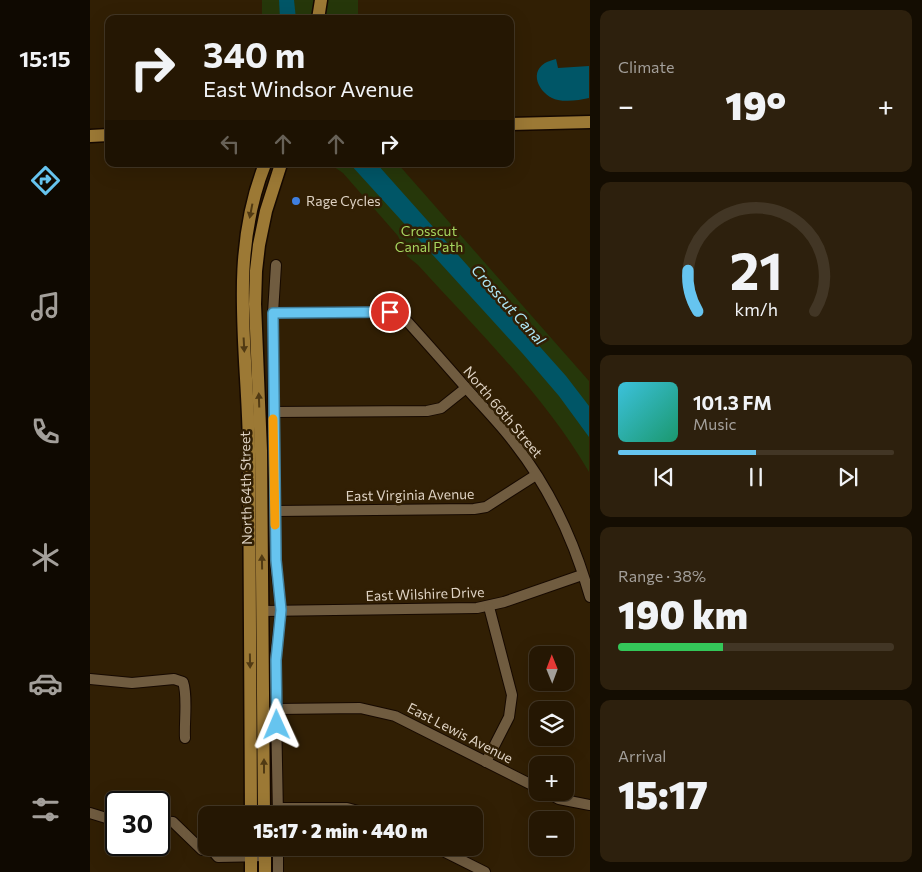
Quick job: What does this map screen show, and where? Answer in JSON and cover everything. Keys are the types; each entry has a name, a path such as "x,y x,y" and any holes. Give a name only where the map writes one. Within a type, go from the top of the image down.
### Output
{"main road":[{"path":"319,15 321,0"},
{"path":"514,124 590,122"},
{"path":"90,136 105,135"},
{"name":"North 64th Street","path":"251,806 249,446 242,276 251,210 264,167"},
{"name":"North 64th Street","path":"264,806 261,451 255,297 257,263 265,216 272,186 280,167"},
{"path":"242,296 255,297"},
{"path":"249,612 263,611"},
{"path":"251,856 251,872"},
{"path":"265,856 265,872"}],"street":[{"name":"North 64th Street","path":"276,264 273,313 273,412 276,569 281,610 276,660 278,806"},
{"name":"North 66th Street","path":"273,313 390,312 399,314 405,319 516,445 536,475 561,522 590,597"},
{"path":"273,412 427,411 441,408 466,388"},
{"name":"East Virginia Avenue","path":"275,511 474,509 486,506 536,475"},
{"name":"East Wilshire Drive","path":"263,611 489,607 582,575"},
{"path":"486,762 509,717 512,695 489,607"},
{"path":"90,679 132,683 174,679 183,682 186,690 185,738"},
{"name":"East Lewis Avenue","path":"277,709 360,708 395,716 529,784"},
{"path":"571,801 590,804"},
{"path":"90,812 105,817"},
{"path":"170,822 173,822 198,846"},
{"path":"217,856 218,858 229,856"},
{"path":"278,856 278,872"},
{"path":"453,856 485,872"}],"green space":[{"path":"262,0 358,0 358,15 262,15"},
{"name":"Crosscut Canal Path","path":"334,167 401,167 589,381 589,472 552,416 531,390 464,314 418,265 407,256 398,236 343,173"}],"water":[{"path":"279,0 294,0 296,15 280,15"},
{"path":"556,59 558,68 589,66 589,98 570,101 558,100 542,90 537,79 537,73 545,63"},
{"path":"353,167 380,167 566,376 589,406 589,437 559,396"}],"slow traffic":[{"path":"273,419 275,525"}],"place":[{"name":"Rage Cycles","path":"296,201"}],"route":[{"path":"277,725 276,651 281,610 276,569 273,313 390,312"}],"water label":[{"name":"Crosscut Canal","path":"508,305"}]}
